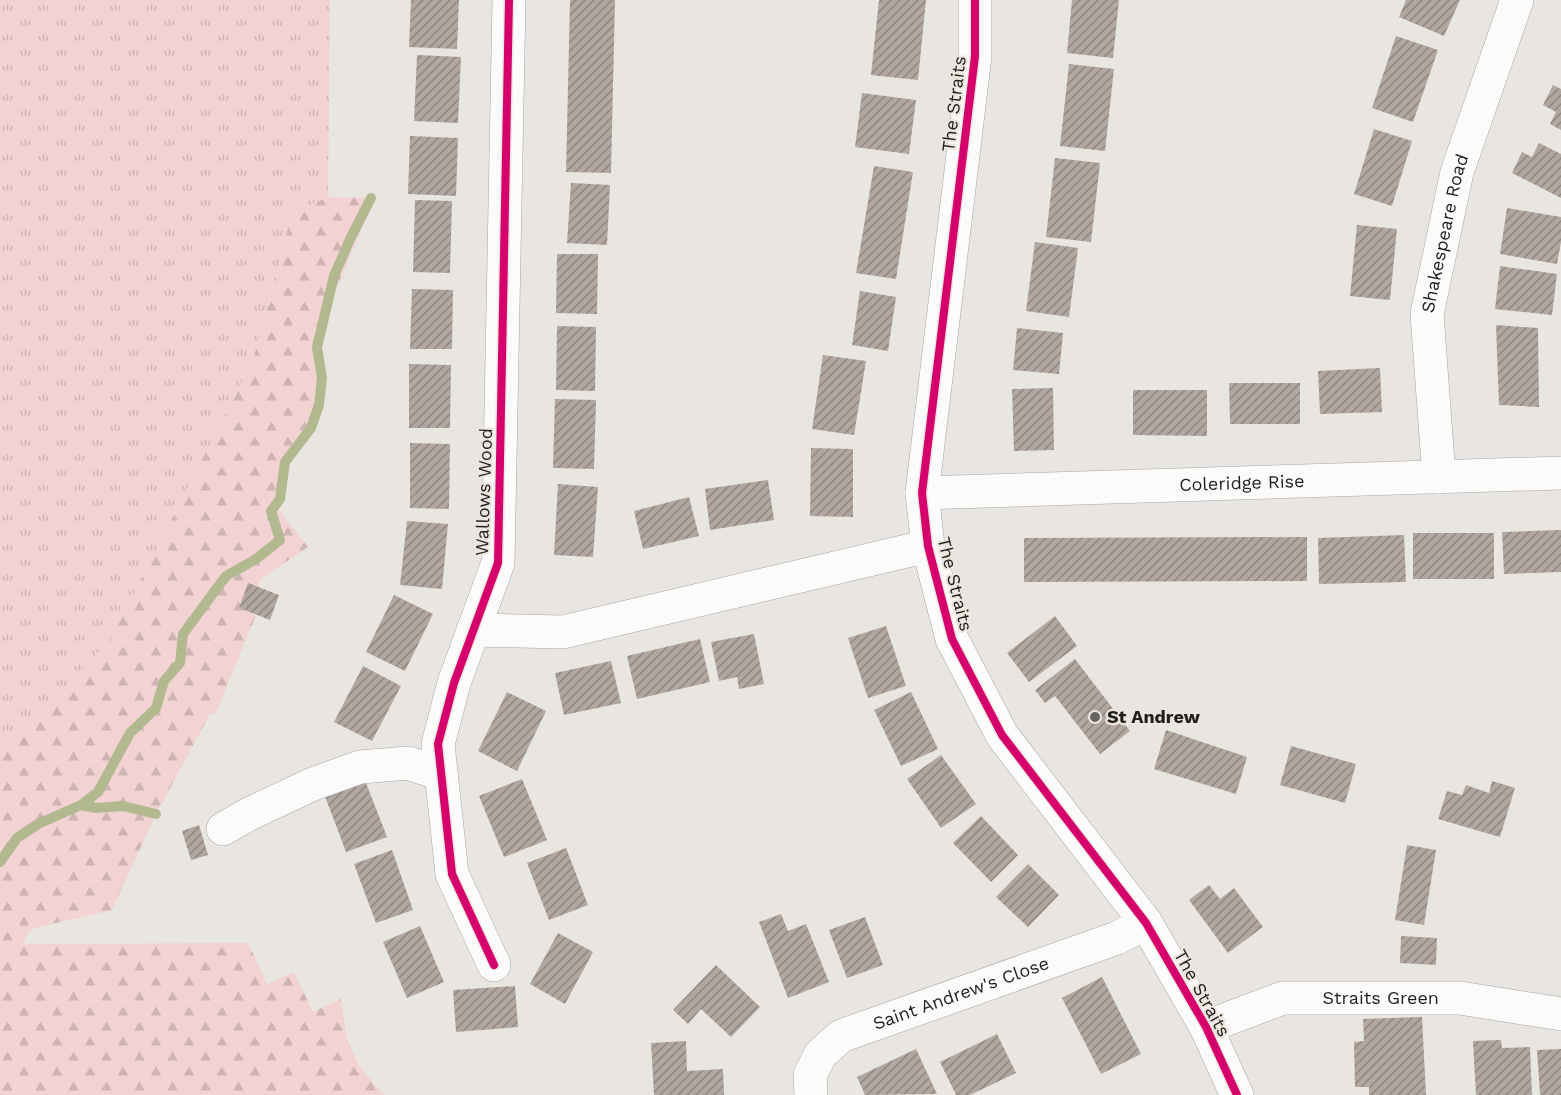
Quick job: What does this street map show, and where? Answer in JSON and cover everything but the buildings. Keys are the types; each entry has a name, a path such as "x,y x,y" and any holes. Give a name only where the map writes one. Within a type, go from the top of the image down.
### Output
{"street":[{"name":"Wallows Wood","path":"494,965 452,873 438,744 454,682 498,563 509,0"},
{"name":"The Straits","path":"975,0 975,56 922,493 928,546 952,639 1002,735 1146,923 1206,1027 1237,1095"},
{"name":"Shakespeare Road","path":"1439,477 1427,314 1457,172 1517,0"},
{"name":"Coleridge Rise","path":"922,493 1561,473"},
{"path":"473,630 563,632 928,546"},
{"path":"223,829 249,814 314,784 360,767 408,763 441,774"},
{"name":"Saint Andrew's Close","path":"811,1095 810,1075 820,1055 841,1036 1117,938 1146,923"},
{"name":"Straits Green","path":"1206,1027 1283,998 1460,998 1561,1014"}],"green space":[{"path":"0,0 330,0 328,197 292,213 253,360 111,638 0,759"},
{"path":"328,197 375,198 326,308 317,347 322,378 319,405 311,428 286,462 280,499 275,505 308,547 259,580 259,588 248,584 239,608 256,615 216,713 210,714 156,814 112,910 34,928 27,934 23,944 248,943 267,984 294,972 313,1012 341,999 347,1038 359,1066 384,1095 0,1095 0,759 111,638 253,360 292,213"}],"waterway":[{"path":"0,862 17,838 38,824 81,805 98,792 130,733 156,708 164,681 180,663 183,634 226,576 256,559 280,540 271,511 280,499 285,462 311,428 319,405 322,378 317,347 334,276 371,198"},
{"path":"81,805 96,808 123,806 156,814"}],"cycle path":[{"path":"494,965 452,874 438,744 454,683 498,563 509,0"},
{"path":"975,0 975,56 922,493 928,546 952,639 1002,735 1146,923 1206,1027 1237,1095"}],"place":[{"name":"St Andrew","path":"1095,717"}]}
